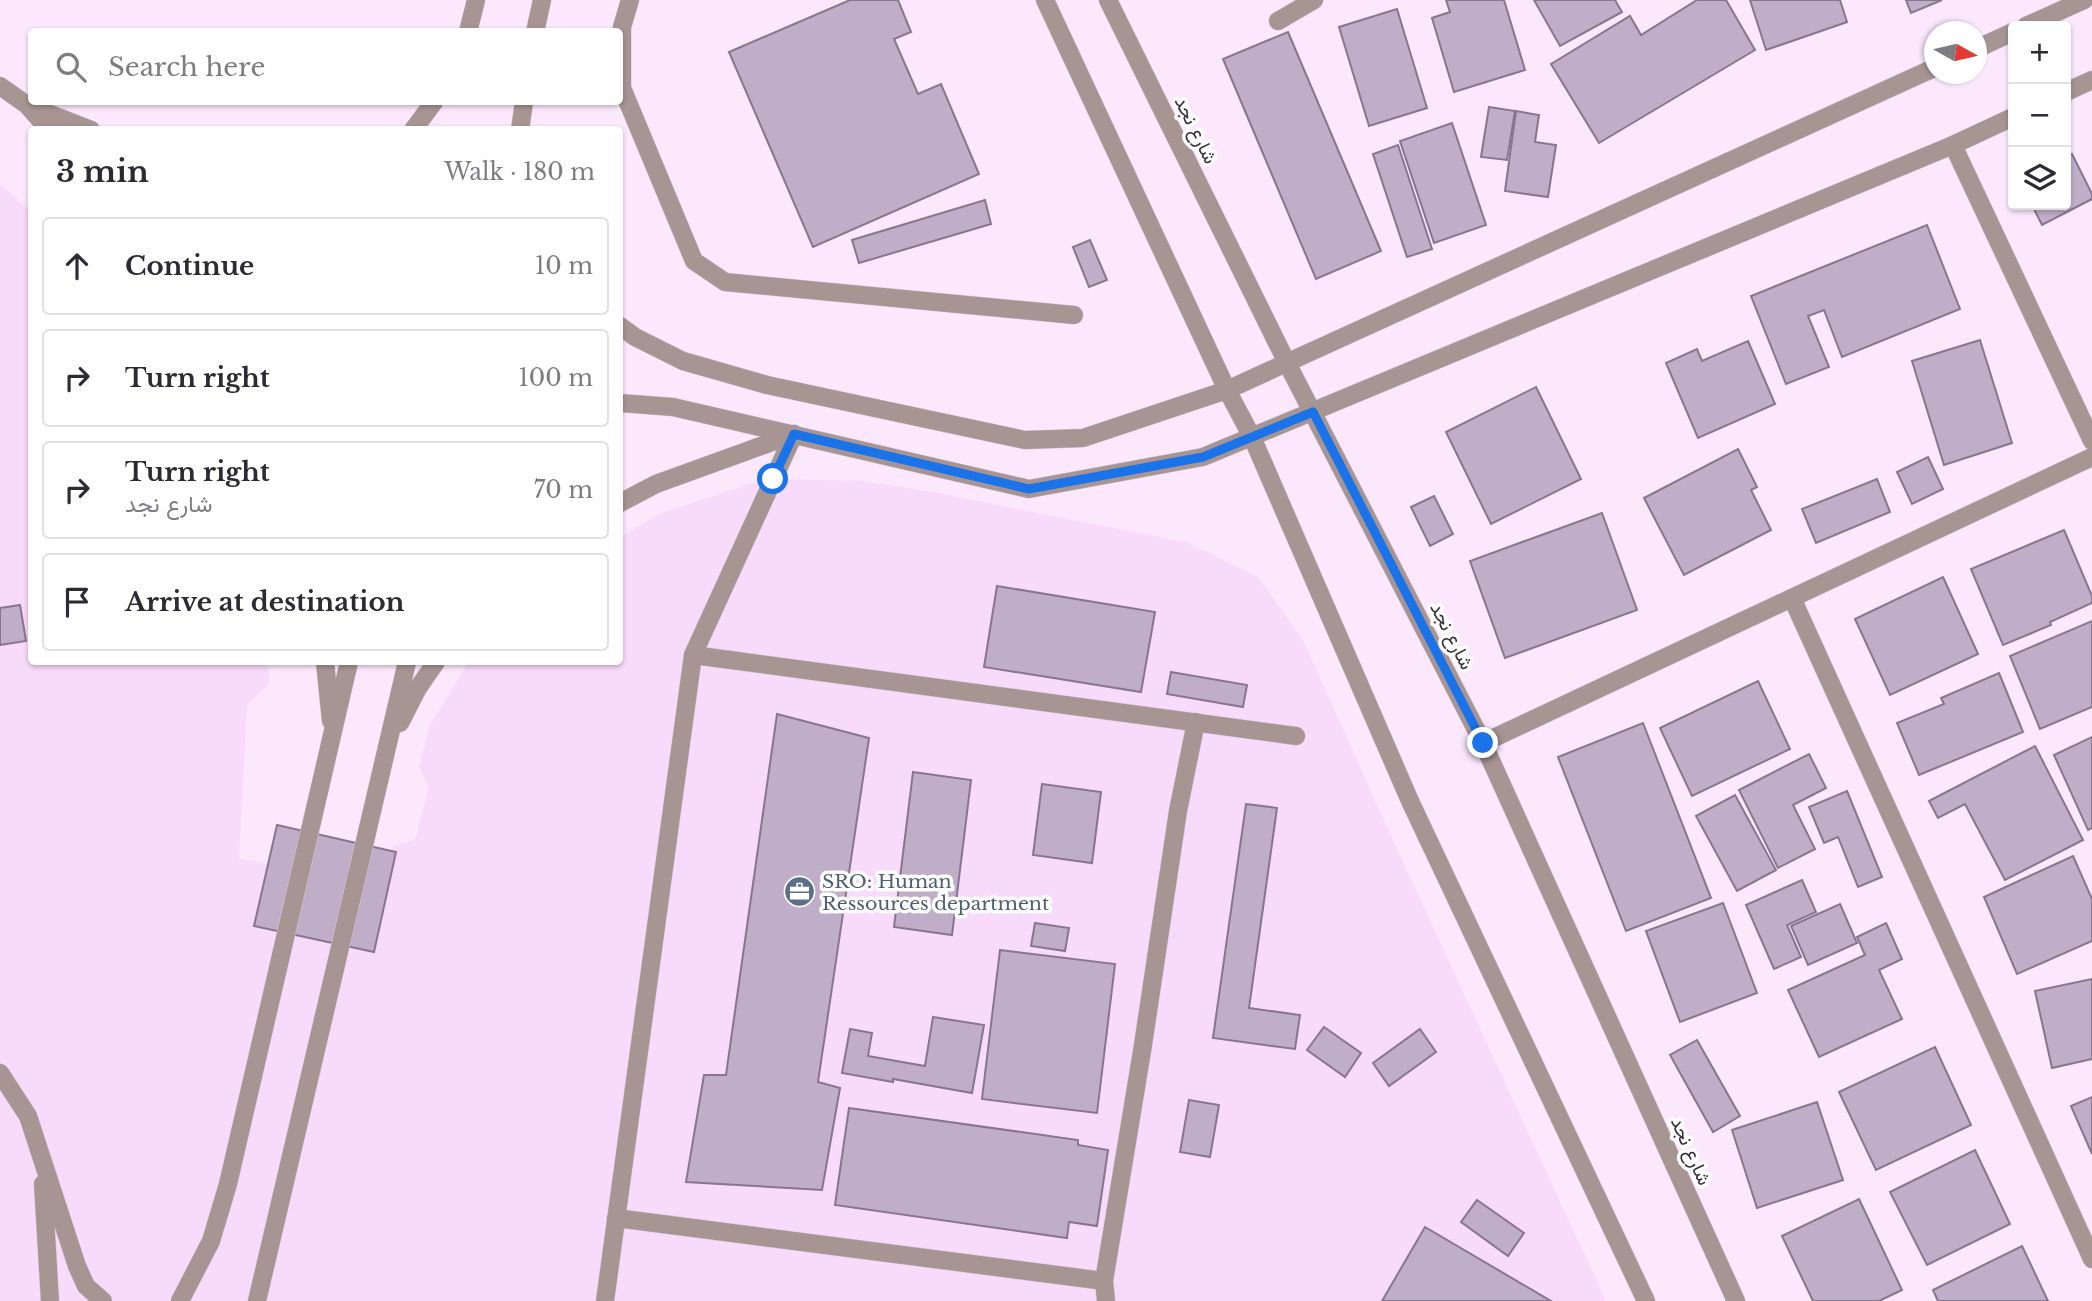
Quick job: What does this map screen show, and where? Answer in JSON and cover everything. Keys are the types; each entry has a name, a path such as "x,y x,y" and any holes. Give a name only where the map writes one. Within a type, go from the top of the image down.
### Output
{"street":[{"path":"469,28 476,0"},
{"path":"536,28 542,0"},
{"path":"622,28 630,0"},
{"path":"1045,0 1227,390 1252,437 1410,801 1646,1301"},
{"name":"شارع نجد","path":"1108,0 1287,363 1483,743 1736,1301"},
{"path":"1278,21 1314,0"},
{"path":"2037,21 2084,0"},
{"path":"1987,44 2008,34"},
{"path":"623,328 684,362 743,379 1025,440 1083,438 1227,390 1924,73"},
{"path":"2071,90 2092,80"},
{"path":"0,86 27,105 45,126"},
{"path":"623,90 694,261 725,282 1074,315"},
{"path":"27,105 81,126"},
{"path":"416,126 433,105"},
{"path":"428,126 434,105"},
{"path":"521,126 524,105"},
{"path":"623,403 673,407 1029,489 1203,457 1953,145 2008,119"},
{"path":"1953,145 2092,441"},
{"path":"623,501 656,484 794,434"},
{"path":"605,1301 693,655 794,434"},
{"path":"1483,743 2092,457"},
{"path":"1792,598 2092,1259"},
{"path":"693,655 1296,736"},
{"path":"325,665 333,735"},
{"path":"180,1301 211,1241 228,1184 348,665"},
{"path":"257,1301 406,665"},
{"path":"386,751 418,688 434,665"},
{"path":"1105,1301 1104,1281 1178,811 1196,722"},
{"path":"0,1073 28,1116 86,1286 103,1301"},
{"path":"41,1156 50,1301"},
{"path":"616,1218 1104,1281"}],"shaded area":[{"path":"0,184 28,209 28,665 268,665 269,683 247,705 239,858 383,888 393,846 415,840 429,788 419,766 430,725 467,665 623,665 623,536 659,514 773,479 864,481 1186,542 1258,577 1303,640 1606,1301 0,1301"}],"building":[{"path":"850,0 898,0 911,32 894,39 918,94 941,84 979,174 813,247 729,52"},
{"path":"1446,0 1504,0 1525,70 1454,92 1432,18 1450,12"},
{"path":"1534,0 1615,0 1622,12 1560,46"},
{"path":"1697,0 1726,0 1755,50 1599,143 1551,64 1630,16 1641,35"},
{"path":"1750,0 1840,0 1847,22 1766,50"},
{"path":"1906,0 1942,0 1911,13"},
{"path":"1397,9 1427,108 1369,126 1339,27"},
{"path":"1288,32 1381,251 1316,279 1223,59"},
{"path":"1489,107 1515,111 1507,160 1481,157"},
{"path":"1516,111 1539,115 1535,142 1556,145 1548,197 1505,191"},
{"path":"1452,123 1486,225 1434,243 1400,141"},
{"path":"1398,145 1432,249 1407,257 1373,154"},
{"path":"2071,154 2092,194 2092,199 2071,210"},
{"path":"985,200 991,224 859,263 852,240"},
{"path":"2034,210 2071,210 2042,225"},
{"path":"1927,225 1960,309 1842,357 1824,310 1808,316 1829,367 1786,384 1751,296"},
{"path":"1090,240 1107,280 1089,287 1073,247"},
{"path":"1980,340 2012,443 1944,465 1912,361"},
{"path":"1748,341 1775,404 1698,438 1666,363 1697,349 1702,361"},
{"path":"1536,387 1581,479 1491,524 1446,432"},
{"path":"1738,449 1757,487 1751,490 1771,530 1684,575 1644,498"},
{"path":"1928,457 1943,489 1912,504 1897,472"},
{"path":"1877,479 1890,512 1816,543 1802,509"},
{"path":"1434,496 1453,534 1430,546 1411,507"},
{"path":"1602,513 1637,610 1505,658 1470,561"},
{"path":"2064,530 2092,596 2092,603 2050,622 2051,625 2003,645 1971,569"},
{"path":"1943,577 1978,654 1890,695 1855,619"},
{"path":"997,586 1155,612 1141,692 984,667"},
{"path":"20,605 26,641 0,645 0,608"},
{"path":"2092,621 2092,707 2040,729 2010,656"},
{"path":"1171,672 1247,685 1243,707 1167,694"},
{"path":"1999,673 2023,732 1919,775 1897,723 1944,704 1941,698"},
{"path":"1758,681 1790,749 1692,796 1660,728"},
{"name":"SRO: Human Ressources department","path":"777,714 869,738 818,1082 840,1088 822,1190 686,1182 704,1075 726,1075"},
{"path":"1643,723 1711,898 1626,931 1558,757"},
{"path":"2092,737 2092,828 2088,830 2054,755"},
{"path":"2035,746 2083,840 2005,880 1965,804 1938,818 1929,801"},
{"path":"1809,754 1826,788 1793,805 1815,849 1778,868 1739,790"},
{"path":"913,772 971,780 952,935 894,927"},
{"path":"1042,784 1101,792 1092,863 1033,855"},
{"path":"1847,791 1882,877 1858,887 1838,837 1824,843 1809,807"},
{"path":"1735,795 1776,870 1737,891 1696,816"},
{"path":"1246,804 1277,808 1249,1008 1300,1015 1295,1049 1213,1038"},
{"path":"277,825 396,852 374,952 254,926"},
{"path":"2073,856 2092,899 2092,941 2017,974 1984,897"},
{"path":"1802,880 1816,912 1787,925 1801,957 1774,969 1746,905"},
{"path":"1723,903 1757,993 1680,1022 1646,931"},
{"path":"1840,904 1857,943 1808,965 1791,926"},
{"path":"1035,923 1069,928 1065,951 1031,946"},
{"path":"1886,923 1902,959 1879,970 1902,1019 1819,1057 1788,990 1865,955 1857,937"},
{"path":"1000,950 1115,964 1097,1113 982,1099"},
{"path":"2092,979 2092,1059 2052,1068 2035,991"},
{"path":"933,1017 984,1025 972,1093 842,1073 850,1029 872,1033 868,1056 925,1066"},
{"path":"1324,1027 1361,1053 1345,1077 1307,1050"},
{"path":"1420,1029 1436,1052 1389,1086 1373,1063"},
{"path":"1697,1040 1740,1116 1713,1132 1670,1055"},
{"path":"1935,1047 1971,1125 1876,1170 1839,1092"},
{"path":"2092,1097 2092,1154 2071,1106"},
{"path":"1189,1100 1219,1105 1210,1157 1180,1152"},
{"path":"1817,1102 1843,1180 1757,1208 1732,1130"},
{"path":"849,1108 1078,1140 1078,1145 1108,1150 1097,1226 1069,1222 1067,1238 835,1205"},
{"path":"1975,1150 2010,1224 1927,1265 1890,1192"},
{"path":"1859,1199 1902,1290 1879,1301 1813,1301 1782,1236"},
{"path":"1477,1200 1524,1233 1508,1256 1461,1222"},
{"path":"1425,1227 1551,1301 1382,1301"},
{"path":"2022,1246 2048,1301 1938,1301 1933,1290"}],"place":[{"name":"SRO: Human Ressources department","path":"799,892"}],"route":[{"path":"773,479 794,434 1029,489 1203,457 1313,412 1483,743"}]}
